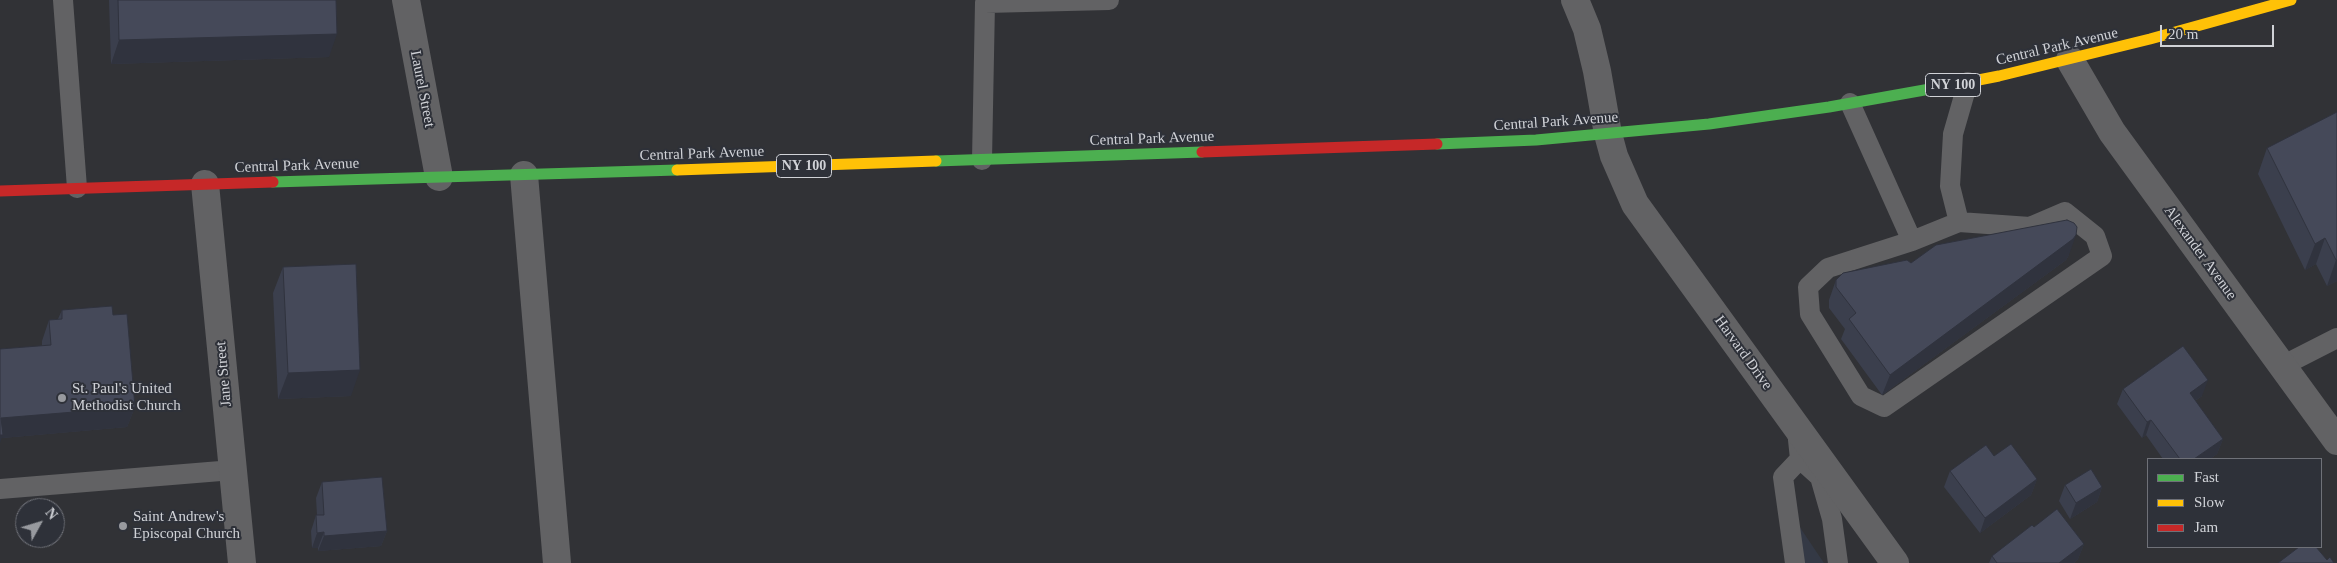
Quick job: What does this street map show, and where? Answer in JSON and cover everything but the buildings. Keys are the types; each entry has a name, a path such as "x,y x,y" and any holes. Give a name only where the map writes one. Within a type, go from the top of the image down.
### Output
{"main road":[{"name":"Central Park Avenue","path":"0,190 524,175 1536,140 1709,124 1850,103 1968,82 2070,60 2291,0"}],"street":[{"name":"Laurel Street","path":"406,0 439,177"},
{"name":"Harvard Drive","path":"1575,0 1586,29 1597,71 1608,134 1622,179 1635,204 1895,563"},
{"name":"Alexander Avenue","path":"2070,60 2112,132 2337,441"},
{"path":"524,175 557,563"},
{"name":"Jane Street","path":"205,184 242,563"}],"lane":[{"path":"64,0 78,188"},
{"path":"982,160 984,3 1109,0"},
{"path":"1959,222 1950,186 1953,134 1968,82"},
{"path":"1850,103 1912,241"},
{"path":"2064,212 2095,236 2102,256 1884,407 1862,396 1810,314 1808,287 1828,268 1912,241 1959,222 2030,227 2064,212"},
{"path":"2282,366 2337,338"},
{"path":"1797,428 1800,459 1820,477 1832,519 1838,563"},
{"path":"1796,563 1783,477 1800,459"},
{"path":"0,489 233,470"}],"shaded area":[{"path":"1797,523 1824,563 1796,563"}],"traffic: fast":[{"path":"1437,144 1536,140 1709,124 1829,107 1958,84"},
{"path":"936,161 1202,152"},
{"path":"273,182 677,170"}],"traffic: slow":[{"path":"1958,84 1999,76 2150,39 2291,0"},
{"path":"677,170 936,161"}],"traffic: jam":[{"path":"1202,152 1437,144"},
{"path":"0,191 273,182"}],"place":[{"name":"St. Paul's United Methodist Church","path":"62,398"},
{"name":"Saint Andrew's Episcopal Church","path":"123,526"}]}
